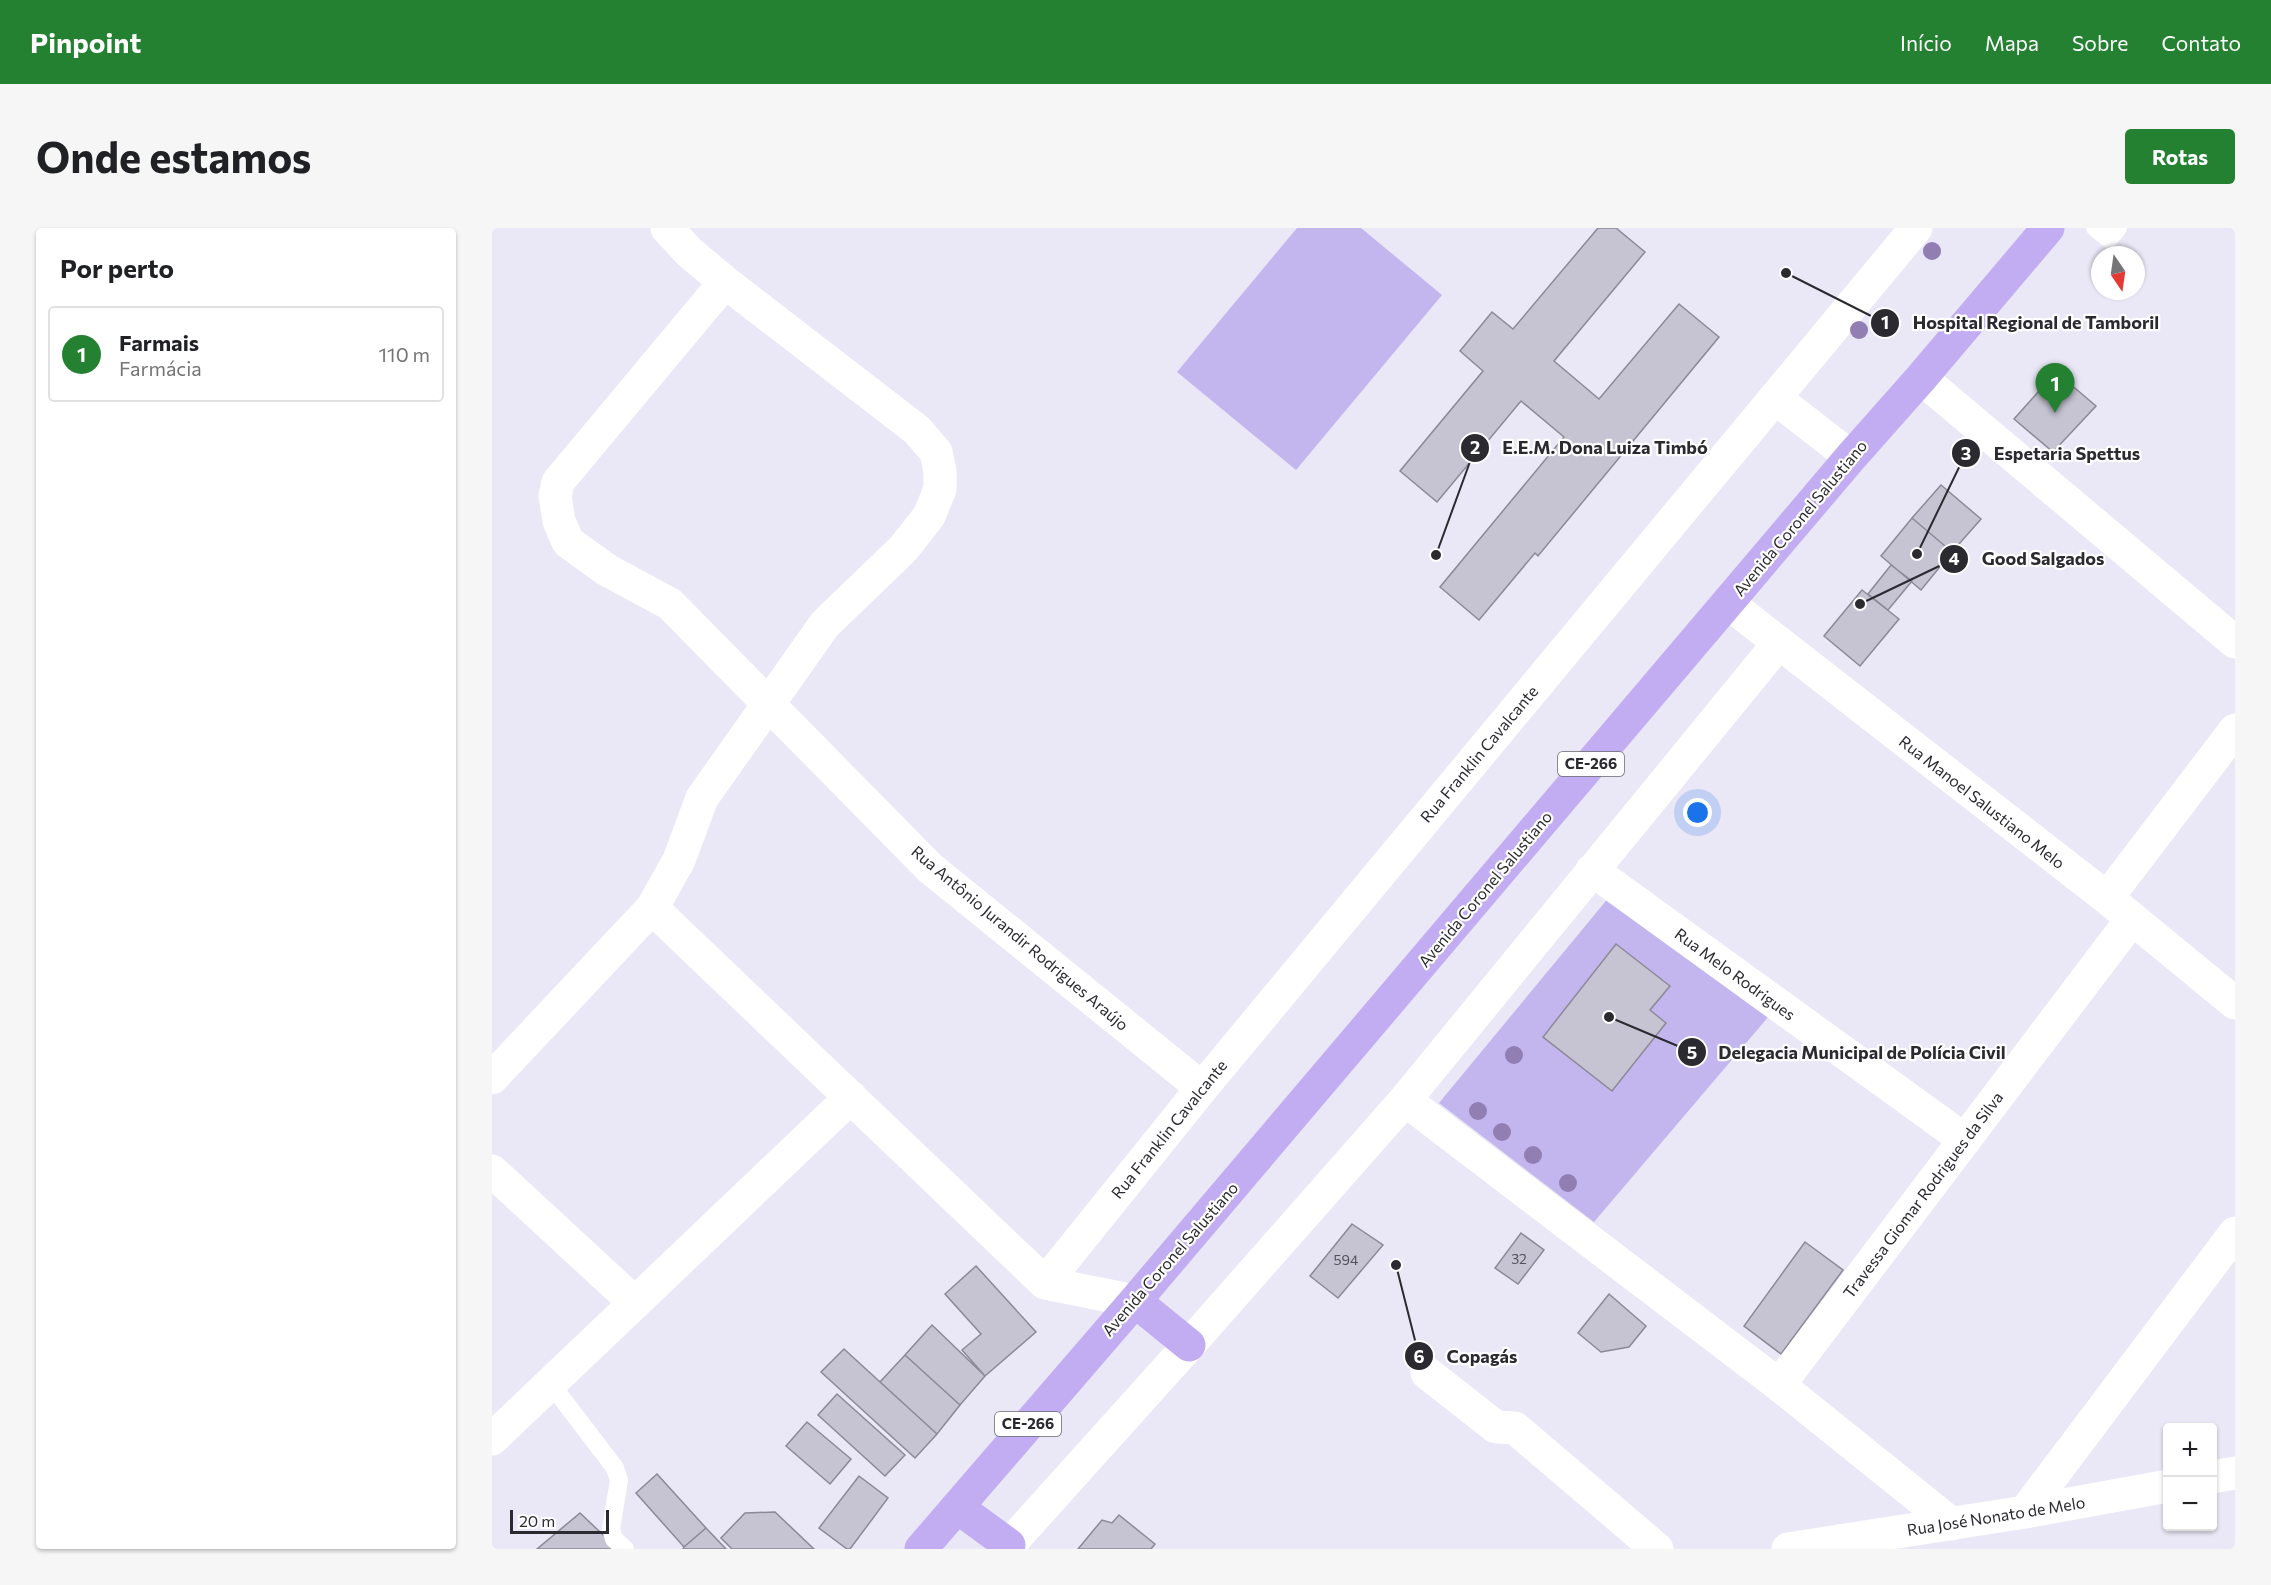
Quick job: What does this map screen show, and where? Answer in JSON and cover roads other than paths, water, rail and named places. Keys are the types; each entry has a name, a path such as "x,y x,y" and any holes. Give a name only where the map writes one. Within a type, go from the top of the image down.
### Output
{"main road":[{"name":"Avenida Coronel Salustiano","path":"921,1549 1135,1301 2048,228"},
{"path":"1135,1301 1189,1345"},
{"path":"957,1507 1009,1545"}],"street":[{"path":"492,1078 652,908 679,860 702,798 825,624 903,549 929,516 940,489 940,471 936,452 917,430 725,282 689,252 667,228"},
{"name":"Rua Franklin Cavalcante","path":"1046,1283 1202,1088 1916,228"},
{"name":"Rua Antônio Jurandir Rodrigues Araújo","path":"725,282 558,482 555,496 559,521 568,542 607,570 669,604 930,868 1202,1088"},
{"path":"1922,378 2235,642"},
{"path":"1775,398 1851,457"},
{"name":"Rua Manoel Salustiano Melo","path":"1728,603 2107,898 2235,1003"},
{"path":"1009,1545 1405,1100 1778,644"},
{"path":"2107,898 2235,730"},
{"name":"Rua Melo Rodrigues","path":"1592,870 1965,1140"},
{"path":"652,908 1046,1283 1135,1301"},
{"name":"Travessa Giomar Rodrigues da Silva","path":"1779,1385 2132,919"},
{"path":"492,1439 851,1097"},
{"path":"1405,1100 1779,1385 1952,1524"},
{"path":"492,1171 635,1304"},
{"path":"2025,1512 2235,1233"},
{"path":"1427,1373 1496,1427 1515,1428 1657,1549"},
{"path":"2217,1477 2235,1473"},
{"name":"Rua José Nonato de Melo","path":"1788,1549 2025,1512 2163,1487"}],"lane":[{"path":"2096,228 2109,239 2118,228"},
{"path":"551,1384 615,1468 619,1480 611,1529 614,1539 625,1549"}],"place":[{"name":"Hospital Regional de Tamboril","path":"1786,273"},
{"name":"Farmais","path":"2055,413"},
{"name":"Espetaria Spettus","path":"1917,554"},
{"name":"E.E.M. Dona Luiza Timbó","path":"1436,555"},
{"name":"Good Salgados","path":"1860,604"},
{"name":"Delegacia Municipal de Polícia Civil","path":"1609,1017"},
{"name":"Copagás","path":"1396,1265"}]}
